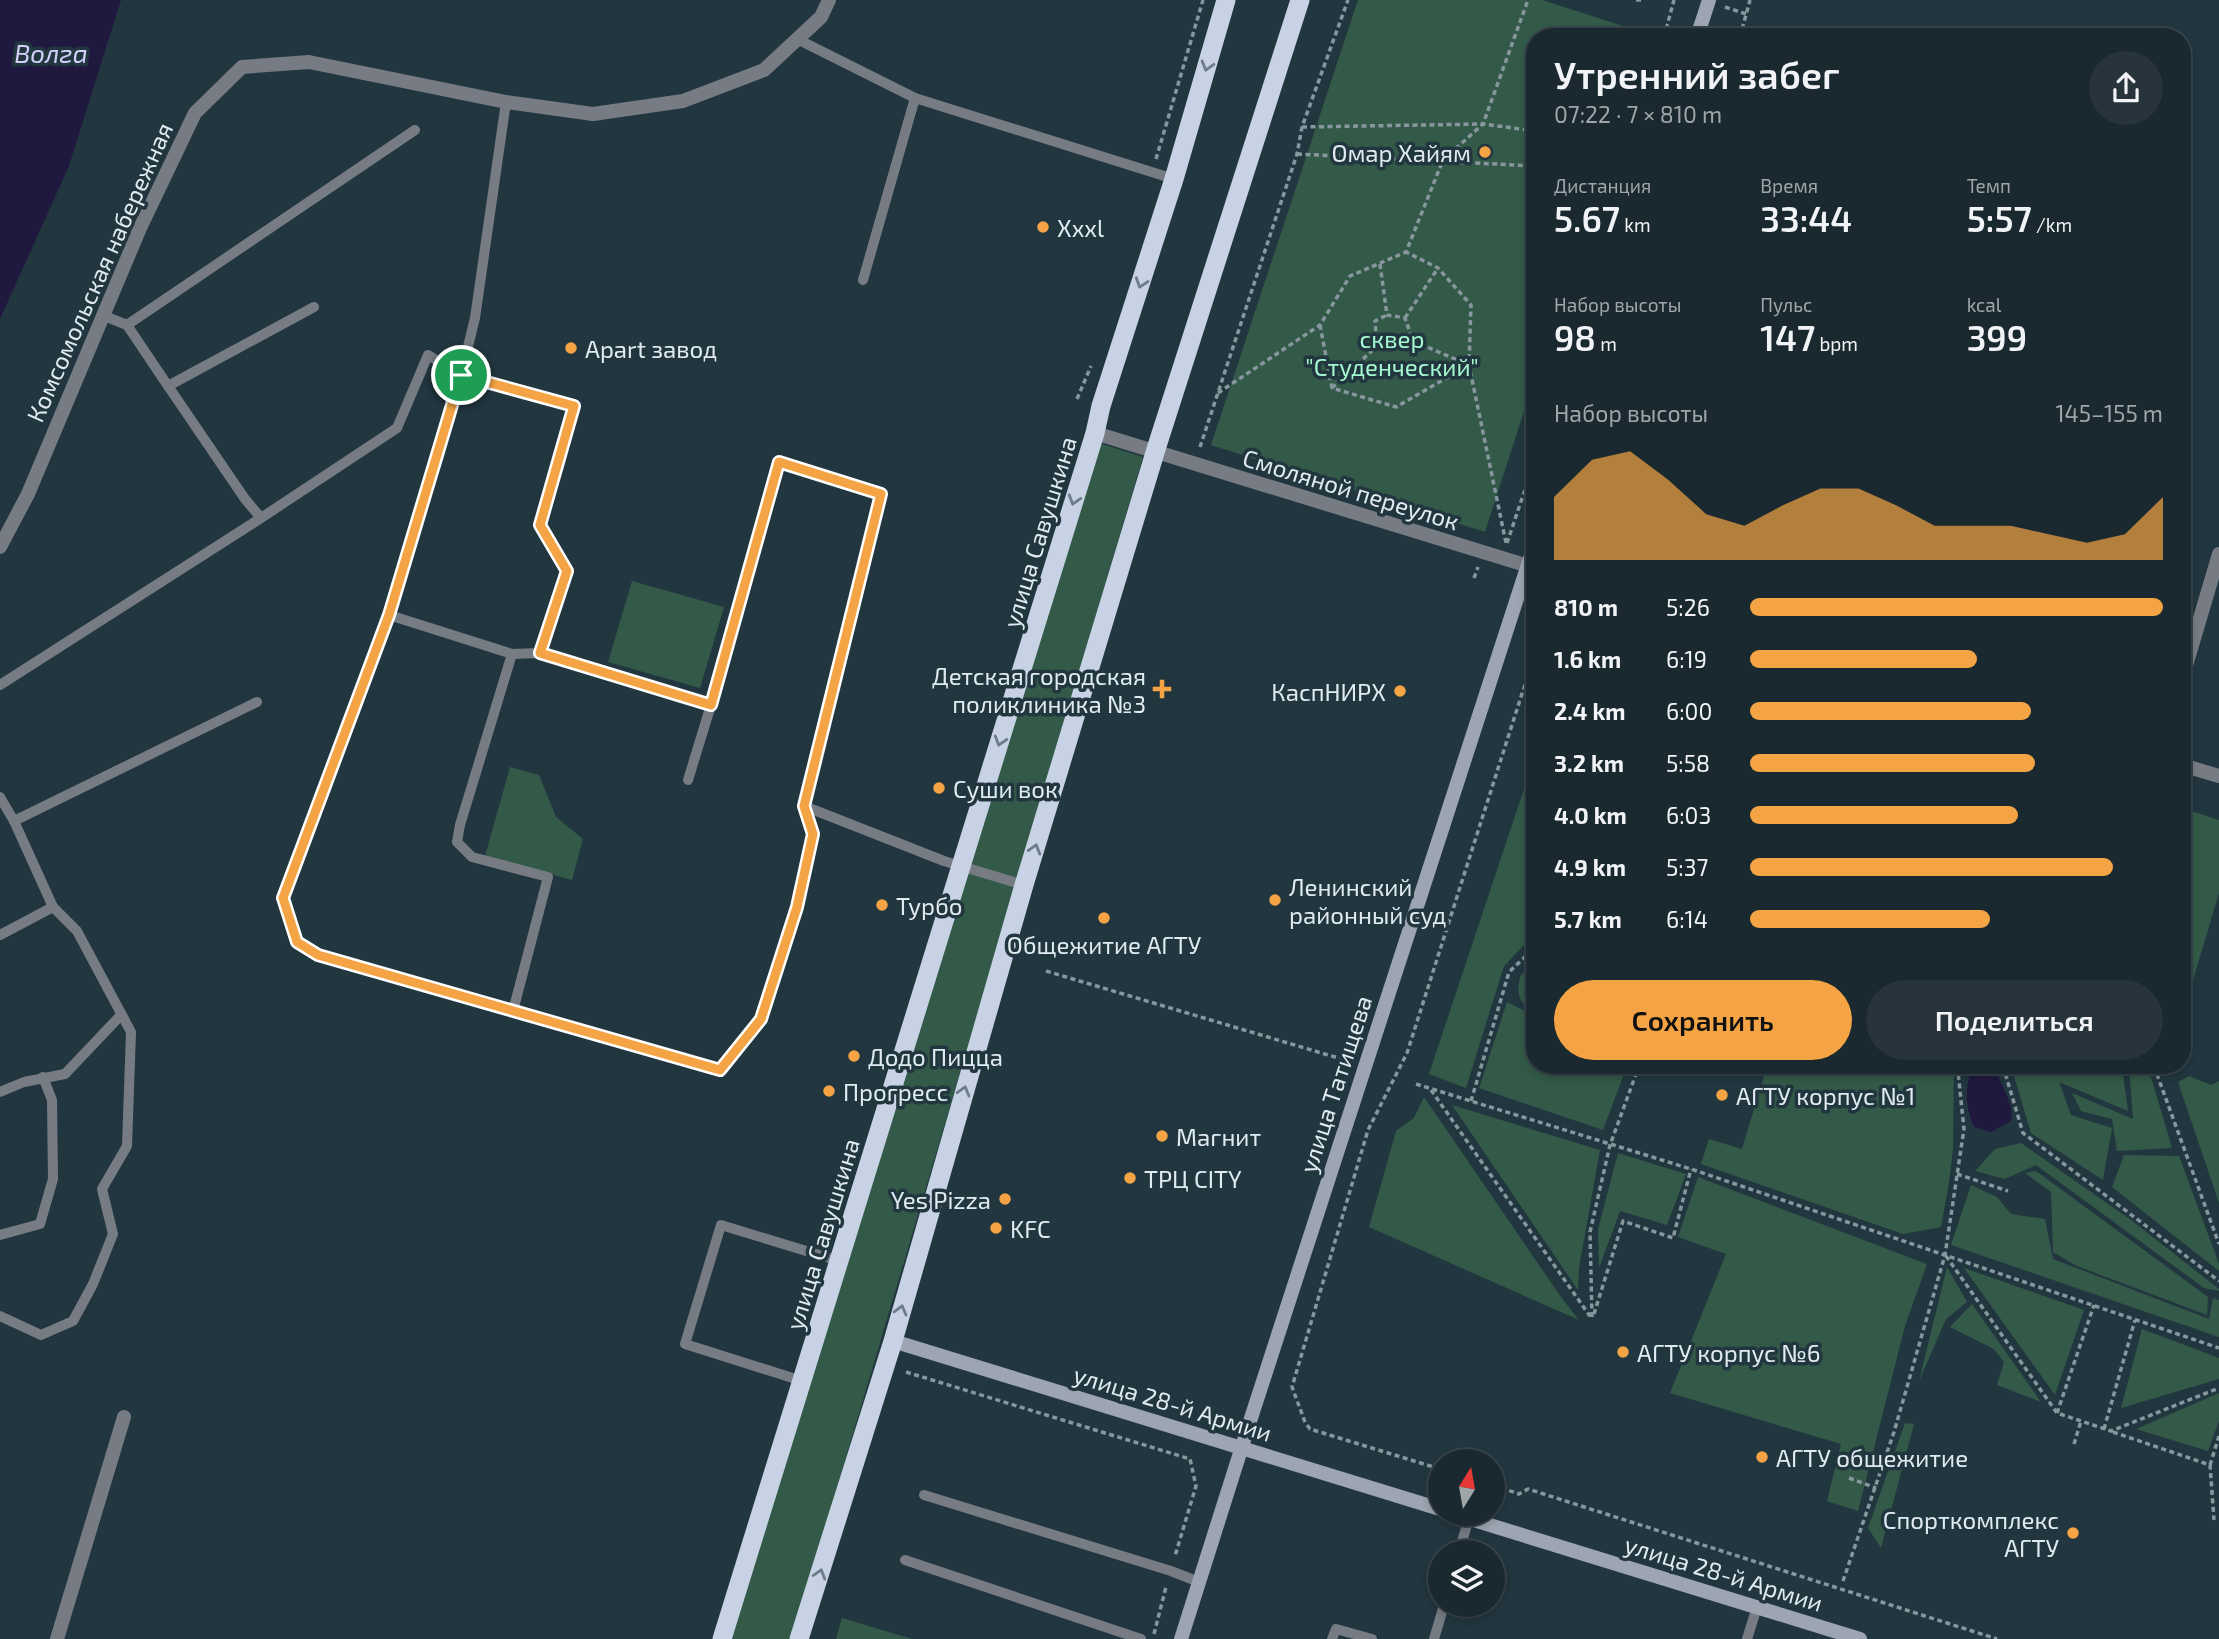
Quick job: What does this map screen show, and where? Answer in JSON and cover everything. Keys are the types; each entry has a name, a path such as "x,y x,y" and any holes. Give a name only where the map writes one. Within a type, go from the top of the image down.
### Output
{"highway":[{"name":"улица Савушкина","path":"722,1639 1095,433 1101,405 1174,179 1226,0"},
{"path":"799,1639 893,1340 1024,885 1155,453 1300,0"}],"main road":[{"path":"1700,28 1709,0"},
{"name":"улица Татищева","path":"1181,1639 1241,1448 1526,582"},
{"name":"улица 28-й Армии","path":"893,1340 1428,1505"},
{"name":"улица 28-й Армии","path":"1494,1526 1860,1639"}],"street":[{"name":"Комсомольская набережная","path":"0,547 28,494 102,315 195,113 242,67 309,62 506,102 593,114 683,101 764,70 821,18 829,0"},
{"name":"Смоляной переулок","path":"1095,433 1526,565"},
{"path":"2191,649 2219,554"},
{"path":"2191,768 2219,776"},
{"path":"57,1639 124,1417"}],"lane":[{"path":"797,39 915,98 1174,179"},
{"path":"863,280 915,98"},
{"path":"506,102 475,318 461,375 389,615 283,898 297,942 318,955 720,1070 761,1019 797,907 813,834 804,806 881,494 779,462 688,780"},
{"path":"127,325 415,130"},
{"path":"168,386 314,307"},
{"path":"102,315 127,325 261,518"},
{"path":"0,685 397,428 428,355 461,375 574,406 540,525 567,571 540,653"},
{"path":"389,615 512,654 540,653 711,705"},
{"path":"512,654 457,842 472,857 548,877 513,1011"},
{"path":"14,821 257,702"},
{"path":"0,797 14,821 53,907 77,931 131,1032 127,1146 102,1189 113,1234 93,1284 73,1321 41,1335 0,1316"},
{"path":"804,806 961,866 1024,885"},
{"path":"0,935 53,907"},
{"path":"0,1092 43,1077 65,1074 121,1015"},
{"path":"0,1235 40,1224 53,1179 52,1100 43,1077"},
{"path":"802,1381 685,1344 721,1225 839,1261"},
{"path":"924,1495 1199,1582"},
{"path":"905,1560 1140,1639"},
{"path":"1747,1639 1757,1607"},
{"path":"1434,1639 1440,1617"},
{"path":"1332,1639 1336,1629 1372,1639"}],"path":[{"path":"1200,450 1216,394 1297,154 1302,127 1348,0"},
{"path":"1216,394 1320,325 1350,276 1406,253 1443,160 1483,124 1528,0"},
{"path":"1636,0 1644,0"},
{"path":"1666,28 1674,0"},
{"path":"1742,28 1750,0"},
{"path":"1302,127 1483,124 1526,130"},
{"path":"1297,154 1526,165"},
{"path":"1406,253 1438,268 1471,305 1469,365 1506,545 1526,486"},
{"path":"1380,264 1387,314"},
{"path":"1405,318 1438,268"},
{"path":"1332,388 1377,346 1375,321 1387,314 1405,318"},
{"path":"1405,318 1413,341 1469,365"},
{"path":"1320,325 1332,388"},
{"path":"1332,388 1396,407 1469,365"},
{"path":"1428,1465 1310,1429 1292,1387 1368,1130 1407,1053 1526,681"},
{"path":"1471,1101 1509,972 1526,956"},
{"path":"1046,971 1345,1060"},
{"path":"1592,1319 1590,1232 1610,1144 1636,1074"},
{"path":"1843,1581 1895,1432 1945,1255 1964,1129 1958,1074"},
{"path":"2005,1074 2023,1133 2219,1281"},
{"path":"2157,1074 2219,1244"},
{"path":"1416,1084 1691,1169 2219,1348"},
{"path":"1430,1089 1592,1319"},
{"path":"1592,1319 1623,1221 1673,1238 1691,1169"},
{"path":"1957,1174 2008,1191"},
{"path":"1945,1255 2057,1413 2210,1465"},
{"path":"2057,1413 2094,1305"},
{"path":"2104,1429 2136,1319"},
{"path":"906,1371 1190,1460 1196,1486 1153,1639"},
{"path":"2110,1431 2219,1388"},
{"path":"2074,1444 2081,1421"},
{"path":"2214,1520 2210,1465 2219,1436"},
{"path":"1849,1478 1875,1488"},
{"path":"1505,1489 1519,1494 1528,1489 1997,1639"}],"green space":[{"name":"сквер \"Студенческий\"","path":"1358,0 1542,0 1629,28 1526,28 1526,405 1485,532 1211,445"},
{"path":"1099,443 1143,457 792,1639 724,1639"},
{"path":"632,581 724,607 700,688 608,662"},
{"path":"510,767 539,775 556,817 583,839 572,880 485,856"},
{"path":"1526,783 1526,946 1504,966 1466,1088 1429,1074"},
{"path":"2191,811 2219,820 2219,893 2191,987 2191,854"},
{"path":"1526,971 1526,1007 1518,987 1521,975"},
{"path":"1507,1002 1526,1012 1526,1074 1624,1074 1603,1130 1479,1088"},
{"path":"1765,1074 1954,1074 1953,1149 1941,1227 1903,1234 1701,1164 1709,1139 1742,1149"},
{"path":"2013,1074 2123,1074 2128,1111 2059,1082 2071,1115 2112,1128 2103,1180 2031,1133"},
{"path":"2130,1074 2144,1074 2151,1077 2172,1148 2117,1151 2112,1119 2081,1111 2072,1093 2133,1119"},
{"path":"2189,1076 2211,1085 2219,1081 2219,1203 2178,1082"},
{"path":"1424,1097 1579,1320 1369,1227 1396,1131 1414,1118"},
{"path":"1452,1105 1600,1150 1579,1268 1578,1290"},
{"path":"2021,1143 2131,1220 2219,1291 2204,1288 2036,1165 2005,1179 1975,1171 1995,1149"},
{"path":"1618,1153 1686,1174 1667,1225 1620,1211 1599,1268 1598,1229"},
{"path":"2124,1155 2179,1156 2219,1264 2219,1271 2112,1187"},
{"path":"2036,1171 2208,1297 2207,1315 2077,1266 2053,1252 2051,1192 2025,1173"},
{"path":"1698,1177 1927,1264 1905,1326 1858,1511 1827,1501 1841,1444 1670,1393 1726,1254 1678,1237"},
{"path":"1971,1185 1997,1197 2011,1214 2045,1219 2053,1259 2209,1319 2213,1298 2219,1300 2219,1337 1951,1245"},
{"path":"1947,1267 1967,1302 1946,1319 1919,1381"},
{"path":"1964,1268 2084,1310 2055,1395"},
{"path":"1972,1304 2041,1402 1997,1385 2004,1362 1994,1349 1950,1327"},
{"path":"2142,1329 2219,1358 2219,1379 2121,1408"},
{"path":"2219,1393 2219,1421 2208,1451 2136,1429"},
{"path":"1905,1423 1914,1424 1881,1548 1868,1528"},
{"path":"842,1618 912,1639 836,1639"}],"water":[{"name":"Волга","path":"0,0 121,0 69,166 0,319"},
{"path":"1970,1074 1997,1074 2009,1100 2011,1121 1991,1132 1974,1127 1969,1112 1967,1089"}],"place":[{"name":"Омар Хайям","path":"1485,152"},
{"name":"Xxxl","path":"1043,227"},
{"name":"Apart завод","path":"571,348"},
{"name":"Детская городская поликлиника №3","path":"1162,689"},
{"name":"КаспНИРХ","path":"1400,691"},
{"name":"Суши вок","path":"939,788"},
{"name":"Ленинский районный суд","path":"1275,900"},
{"name":"Турбо","path":"882,905"},
{"name":"Общежитие АГТУ","path":"1104,918"},
{"name":"Додо Пицца","path":"854,1056"},
{"name":"Прогресс","path":"829,1091"},
{"name":"АГТУ корпус №1","path":"1722,1095"},
{"name":"Магнит","path":"1162,1136"},
{"name":"ТРЦ CITY","path":"1130,1178"},
{"name":"Yes Pizza","path":"1005,1199"},
{"name":"KFC","path":"996,1228"},
{"name":"АГТУ корпус №6","path":"1623,1352"},
{"name":"АГТУ общежитие","path":"1762,1457"},
{"name":"Спорткомплекс АГТУ","path":"2073,1533"}],"route":[{"path":"461,375 574,406 540,525 567,571 540,653 711,705 779,462 881,494 804,806 813,834 797,907 761,1019 720,1070 318,955 297,942 283,898 389,615 461,375"}]}
